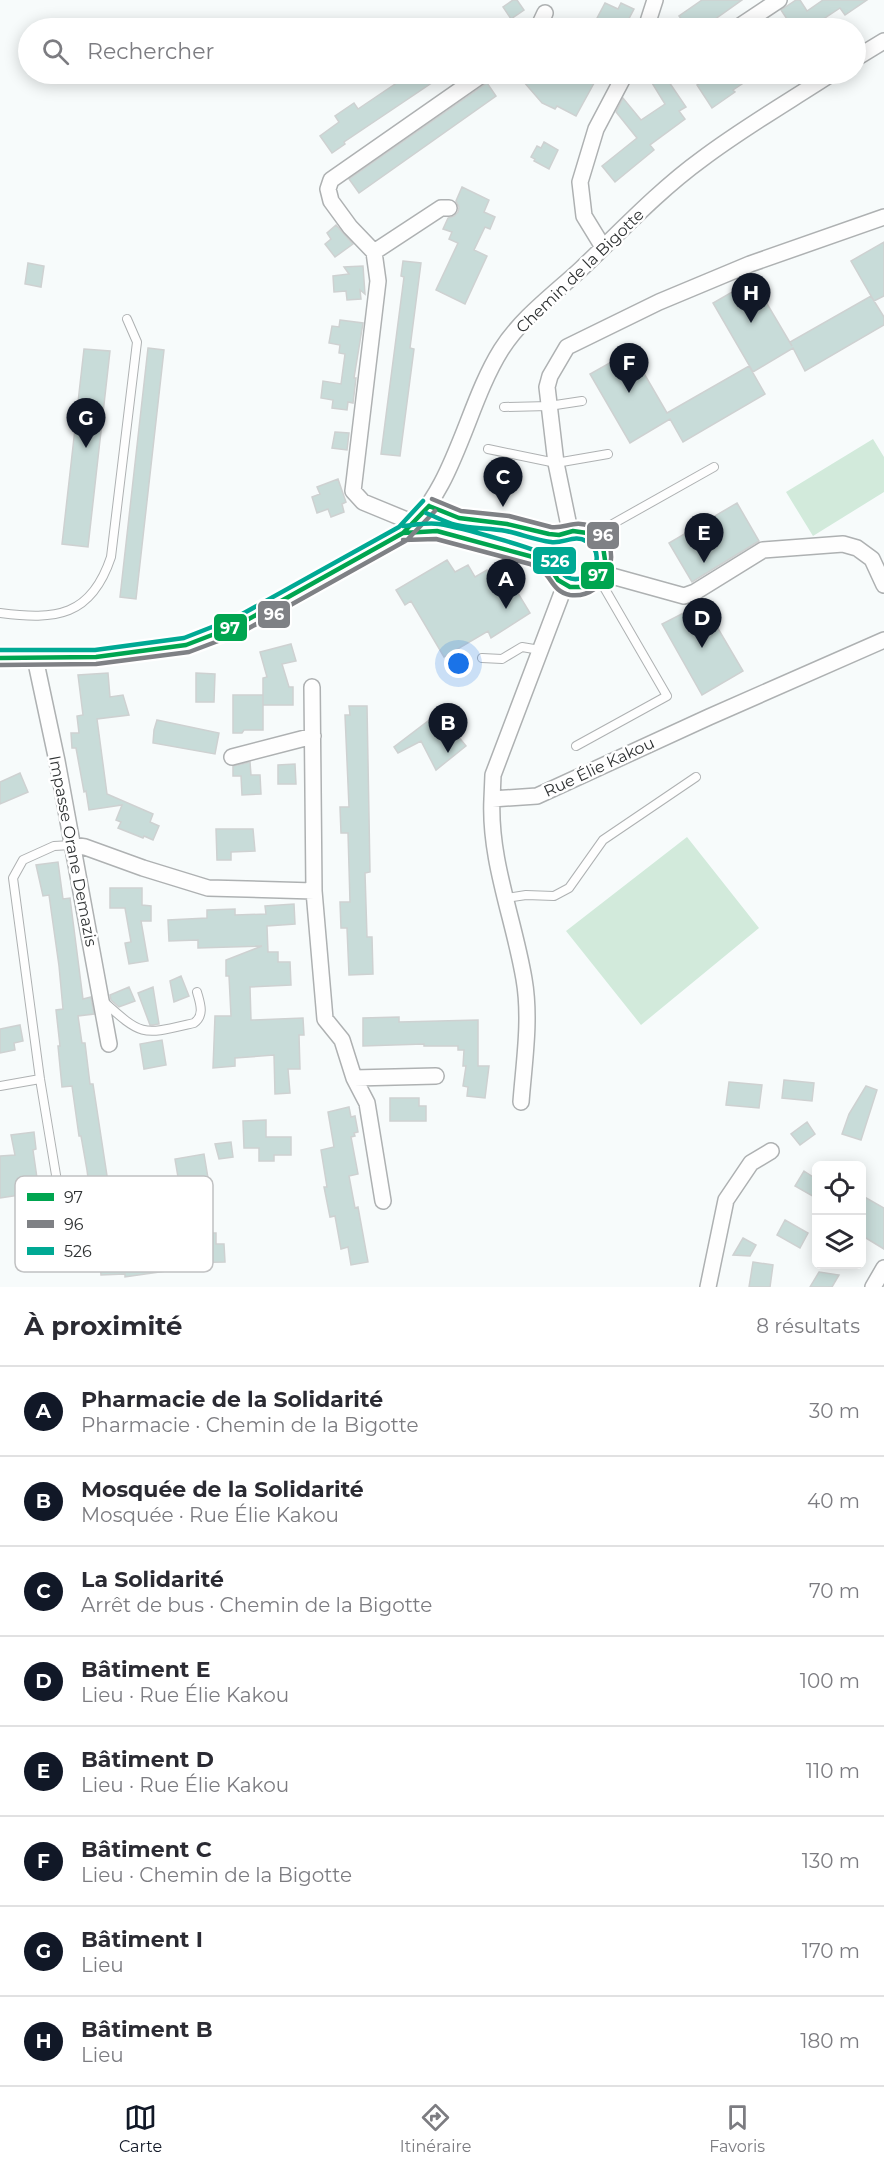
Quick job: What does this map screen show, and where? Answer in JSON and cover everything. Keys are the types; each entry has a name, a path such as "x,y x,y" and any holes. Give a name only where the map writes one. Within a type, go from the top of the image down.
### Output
{"street":[{"path":"649,18 655,0"},
{"path":"752,18 779,0"},
{"path":"543,18 545,13"},
{"path":"866,52 884,41"},
{"path":"469,84 331,180 328,189 332,201 350,227 374,252 377,291 353,491 363,502 409,528 437,531 532,557 548,565"},
{"path":"603,248 584,216 580,182 596,129 620,84"},
{"name":"Chemin de la Bigotte","path":"0,658 96,657 186,645 238,625 409,528 429,506 440,485 502,348 526,320 658,195 702,158 816,84"},
{"path":"374,252 441,208 449,208"},
{"path":"429,506 458,518 564,533 581,531 593,536 600,543 604,553 604,563 599,575 585,586 565,585 552,574 548,565 549,549 564,533 547,387 550,376 567,347 659,302 750,264 884,217"},
{"path":"599,575 684,596 696,592 763,550 843,544 857,548 872,559 884,585"},
{"path":"522,1102 527,1012 524,980 490,824 493,776 565,585"},
{"name":"Rue Élie Kakou","path":"492,799 537,796 884,640"},
{"name":"Impasse Orane Demazis","path":"35,658 57,761 109,1044"},
{"path":"312,687 314,891 324,1018 342,1040 354,1078 367,1103 383,1201"},
{"path":"232,757 313,736"},
{"path":"72,845 86,847 208,888 314,891"},
{"path":"354,1078 436,1076"},
{"path":"708,1287 726,1200 751,1162 771,1151"},
{"path":"873,1287 884,1268"}],"lane":[{"path":"0,614 31,617 55,615 78,606 93,593 104,576 111,557 137,342 127,319"},
{"path":"504,407 549,406 582,400"},
{"path":"488,449 556,463 608,454"},
{"path":"593,536 714,467"},
{"path":"576,746 667,696 599,575"},
{"path":"482,658 502,659 522,647 540,650"},
{"path":"506,898 526,894 554,896 569,888 603,840 696,777"},
{"path":"56,1176 40,1079 13,878 23,860 54,846 72,845"},
{"path":"101,1000 129,1024 141,1030 156,1032 194,1023 200,1019 202,1011 197,992"},
{"path":"0,1086 40,1079"}],"green space":[{"path":"873,439 884,457 884,492 813,536 786,492"},
{"path":"687,837 759,928 641,1025 566,931"}],"building":[{"path":"517,0 524,10 510,18 503,7"},
{"path":"702,0 742,0 717,18 680,18 679,16"},
{"path":"796,0 800,0 807,11 823,0 867,0 845,15 840,8 825,18 786,18 781,10"},
{"path":"605,3 618,9 621,3 634,9 629,18 597,18"},
{"path":"395,84 430,84 344,142 345,144 332,153 320,136 339,122 335,116 354,103 358,109"},
{"path":"486,84 496,96 359,193 349,179"},
{"path":"526,84 594,84 576,116 557,106 555,109 542,103"},
{"path":"653,84 670,84 686,107 679,111 685,119 650,145 654,150 615,182 602,166 637,138 616,112 623,98 641,120 665,104"},
{"path":"742,84 733,90 735,92 712,108 697,85"},
{"path":"544,142 558,150 549,169 531,157 537,146 541,148"},
{"path":"462,187 489,200 484,212 495,217 490,229 485,227 474,250 487,256 465,304 436,290 458,243 449,239 452,232 443,229 448,218 458,212 459,207 456,201"},
{"path":"336,225 353,244 335,257 325,244 331,239 327,233"},
{"path":"884,242 884,296 874,301 851,261"},
{"path":"403,261 421,263 410,348 414,349 400,456 381,454 404,277 401,276"},
{"path":"28,263 44,266 41,287 25,284"},
{"path":"363,266 365,294 360,290 361,299 347,300 346,291 334,292 333,276 349,274 344,267"},
{"path":"753,280 792,346 790,342 871,296 884,317 884,325 805,371 793,348 753,372 713,303"},
{"path":"340,320 363,323 354,378 356,378 353,403 348,402 347,410 332,408 333,400 321,398 323,381 341,384 345,354 339,353 340,345 329,343 332,326 339,327"},
{"path":"148,348 164,350 136,599 120,597"},
{"path":"84,349 110,351 88,547 62,544"},
{"path":"631,351 667,413 749,366 765,394 683,442 670,419 630,443 590,374"},
{"path":"335,432 349,433 347,450 332,448"},
{"path":"338,479 346,502 342,504 344,512 331,517 328,509 317,513 312,497 320,494 317,487"},
{"path":"737,503 759,541 692,582 669,543"},
{"path":"447,560 455,572 468,565 475,577 487,570 495,582 507,575 530,613 491,638 488,631 444,657 411,601 405,605 396,590"},
{"path":"703,603 743,671 702,695 662,624"},
{"path":"291,644 296,661 282,664 289,687 293,687 293,705 263,705 263,678 267,677 260,652"},
{"path":"108,673 110,697 123,695 129,715 97,719 107,794 153,814 150,822 159,826 153,840 118,828 121,822 116,820 122,805 89,810 76,748 72,748 71,733 79,733 77,716 83,715 78,675"},
{"path":"196,673 215,674 214,702 196,702"},
{"path":"233,695 263,695 263,730 244,730 242,733 233,733"},
{"path":"349,706 367,706 370,872 365,873 367,937 372,937 373,974 349,975 347,928 341,928 340,902 350,902 348,833 341,833 340,807 349,807 345,715 350,715"},
{"path":"432,718 443,718 466,746 436,770 421,741 398,753 394,747"},
{"path":"157,720 219,733 215,754 153,743"},
{"path":"250,762 251,775 260,775 261,794 242,795 241,776 233,776 233,766"},
{"path":"295,764 296,784 278,784 278,765"},
{"path":"20,773 28,792 0,804 0,782"},
{"path":"216,829 253,829 255,851 231,852 231,860 217,860"},
{"path":"58,862 63,899 70,898 83,999 91,997 94,1014 78,1016 82,1043 85,1043 90,1084 93,1084 107,1176 88,1176 72,1086 62,1087 56,1010 63,1009 59,966 49,895 43,896 36,865"},
{"path":"110,888 142,888 142,905 151,906 151,921 141,921 148,961 129,964 125,943 131,942 125,908 110,908"},
{"path":"294,904 295,924 267,926 268,952 278,952 278,962 290,962 291,985 250,987 251,1020 303,1018 304,1035 299,1035 300,1069 288,1069 290,1093 275,1094 274,1055 235,1058 235,1066 213,1068 215,1016 231,1016 226,960 262,946 198,948 198,940 169,941 168,920 207,918 207,910 235,909 235,915 266,914 265,906"},
{"path":"181,976 189,996 174,1002 170,981"},
{"path":"129,987 135,1001 119,1007 111,1000 110,995"},
{"path":"153,987 159,1024 150,1025 138,993"},
{"path":"399,1017 399,1022 478,1020 478,1066 489,1066 485,1098 467,1096 468,1087 463,1086 466,1066 463,1066 464,1050 458,1050 458,1046 424,1046 424,1044 363,1046 363,1018"},
{"path":"20,1025 23,1041 14,1043 15,1050 0,1053 0,1029"},
{"path":"162,1040 166,1065 144,1069 140,1044"},
{"path":"784,1080 814,1083 812,1101 782,1098"},
{"path":"729,1082 762,1085 759,1108 726,1105"},
{"path":"866,1086 877,1090 861,1140 842,1134 849,1114"},
{"path":"390,1098 419,1098 419,1106 426,1106 426,1121 390,1121"},
{"path":"349,1107 351,1117 355,1116 358,1132 351,1137 358,1174 349,1176 355,1208 358,1207 368,1262 351,1265 348,1247 341,1249 335,1216 330,1217 324,1187 327,1187 321,1150 334,1147 328,1112"},
{"path":"266,1120 266,1137 291,1137 291,1155 274,1155 274,1161 259,1161 259,1148 244,1148 243,1121"},
{"path":"807,1122 815,1134 800,1145 791,1134"},
{"path":"34,1132 36,1149 33,1150 37,1176 15,1176 15,1196 0,1198 0,1156 15,1155 11,1135"},
{"path":"231,1142 233,1157 219,1159 215,1144"},
{"path":"204,1154 208,1176 178,1176 175,1159"},
{"path":"804,1171 812,1176 812,1196 795,1186"},
{"path":"866,1198 884,1208 884,1249 866,1238"},
{"path":"785,1220 808,1233 800,1248 777,1235"},
{"path":"213,1233 216,1233 216,1244 224,1244 225,1262 213,1262"},
{"path":"743,1238 756,1245 750,1256 733,1255"},
{"path":"753,1262 773,1265 770,1287 749,1287"},
{"path":"101,1272 159,1272 125,1277 125,1274 101,1275"},
{"path":"819,1272 839,1275 832,1287 810,1287"}],"transit line":[{"name":"96","path":"403,540 436,539 530,564 543,571 560,591 570,595 583,594 595,589 609,569 611,557 609,546 603,535 591,527 580,524 551,527 509,516 461,511 432,499"},
{"name":"526","path":"0,650 95,650 184,638 235,618 399,527 423,501"},
{"name":"97","path":"403,533 437,531 533,557 548,565 558,580 570,587 582,587 593,581 601,571 605,560 603,547 587,533 573,531 559,535 549,534 507,524 459,518 429,506"},
{"name":"97","path":"0,658 96,657 186,645 238,625 403,533 429,506"},
{"name":"96","path":"0,665 96,664 189,652 242,632 407,540 435,511"},
{"name":"526","path":"403,526 439,524 517,544 553,559 561,571 573,579 589,574 597,559 595,549 582,539 545,541 506,531 456,525 426,513"}],"place":[{"name":"Bâtiment B","path":"751,323"},
{"name":"Bâtiment C","path":"629,393"},
{"name":"Bâtiment I","path":"86,448"},
{"name":"La Solidarité","path":"503,507"},
{"name":"Bâtiment D","path":"704,563"},
{"name":"Pharmacie de la Solidarité","path":"506,609"},
{"name":"Bâtiment E","path":"702,648"},
{"name":"Mosquée de la Solidarité","path":"448,753"}]}
